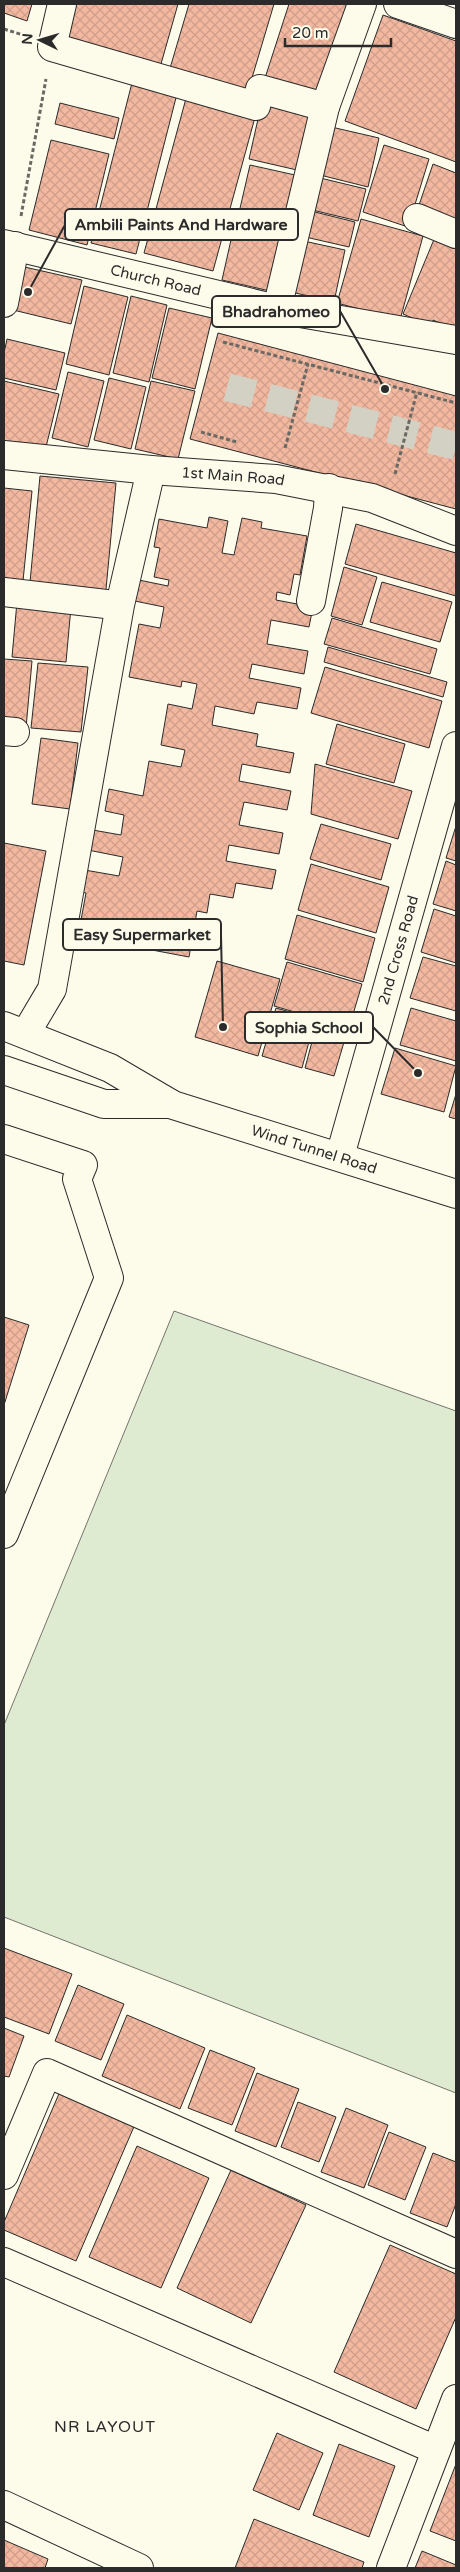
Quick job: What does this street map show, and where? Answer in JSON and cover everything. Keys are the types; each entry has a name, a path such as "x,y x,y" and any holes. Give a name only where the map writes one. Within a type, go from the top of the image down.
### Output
{"street":[{"path":"62,4 52,47 256,106 260,89 325,107"},
{"path":"277,309 325,107 362,4"},
{"path":"398,4 456,24"},
{"path":"417,218 456,234"},
{"path":"4,303 10,245"},
{"name":"Church Road","path":"10,245 277,309 456,340"},
{"name":"1st Main Road","path":"4,455 151,470 276,479 372,498 456,531"},
{"path":"15,1030 52,989 113,604 151,470"},
{"path":"311,601 328,508 329,488"},
{"path":"4,592 113,604"},
{"name":"2nd Cross Road","path":"340,1156 456,746"},
{"name":"Wind Tunnel Road","path":"15,1030 110,1068 173,1104 456,1194"},
{"name":"Wind Tunnel Road","path":"4,1070 104,1104 173,1104"},
{"path":"4,1139 82,1165 77,1179 110,1278 4,1534"},
{"path":"4,2175 47,2073 456,2254"},
{"path":"4,2262 436,2450"},
{"path":"391,2568 456,2399"},
{"path":"4,2505 139,2568"}],"path":[{"path":"10,245 52,47"},
{"path":"223,342 456,403"},
{"path":"284,454 308,364"},
{"path":"393,482 417,392"}],"green space":[{"path":"174,1311 456,1411 456,2093 4,1917 4,1725"}],"building":[{"path":"4,4 32,4 27,21 4,13"},
{"path":"75,4 178,4 159,71 64,44"},
{"path":"189,4 274,4 246,98 168,75"},
{"path":"289,4 347,4 318,95 265,78"},
{"path":"383,15 456,41 456,162 345,121"},
{"path":"134,75 179,86 136,254 91,243"},
{"path":"188,91 257,110 213,271 144,253"},
{"path":"263,97 311,108 297,170 249,159"},
{"path":"60,103 119,118 114,139 55,124"},
{"path":"327,126 379,138 368,187 316,174"},
{"path":"51,140 109,154 87,245 29,230"},
{"path":"384,145 429,159 408,227 363,212"},
{"path":"433,164 456,173 456,222 418,208"},
{"path":"250,165 295,175 283,227 238,217"},
{"path":"316,177 366,189 358,221 308,209"},
{"path":"307,210 355,222 349,247 301,236"},
{"path":"361,219 423,236 400,320 337,303"},
{"path":"235,222 284,233 270,291 222,280"},
{"path":"435,237 456,245 456,330 433,320 431,326 403,314"},
{"path":"299,240 345,250 334,302 287,291"},
{"path":"20,266 82,280 71,324 9,309"},
{"path":"84,286 128,297 109,375 66,364"},
{"path":"131,296 167,305 149,382 113,373"},
{"path":"169,308 212,318 195,389 152,378"},
{"path":"218,333 456,396 456,509 190,439"},
{"path":"7,339 65,353 56,390 4,378 4,353"},
{"path":"68,372 104,381 88,447 52,438"},
{"path":"109,378 146,387 131,449 94,440"},
{"path":"4,381 59,394 45,451 4,441"},
{"path":"151,381 195,391 178,459 135,449"},
{"path":"40,476 116,483 105,600 29,593"},
{"path":"4,488 32,491 23,581 4,579"},
{"path":"209,517 228,521 222,553 234,555 242,518 262,522 261,528 307,536 300,575 294,574 290,595 277,592 276,600 313,607 309,627 271,620 267,644 308,651 304,674 252,664 249,678 301,688 297,709 257,702 254,714 215,706 212,725 258,734 256,746 294,753 290,773 242,764 239,781 291,791 287,810 244,802 239,825 283,833 279,854 229,845 226,861 276,870 272,889 236,883 233,898 210,894 207,913 197,911 189,957 78,936 86,893 76,891 79,869 119,876 123,857 83,849 87,829 121,835 124,815 105,811 109,789 143,796 149,761 181,767 185,750 161,745 168,704 192,709 197,684 182,681 181,687 129,677 139,624 160,628 164,607 125,599 129,578 168,586 169,580 154,577 160,548 154,547 159,519 207,528"},
{"path":"356,524 456,553 456,596 345,564"},
{"path":"344,567 377,577 362,625 331,616"},
{"path":"382,582 452,602 440,642 370,622"},
{"path":"17,602 71,607 66,662 12,657"},
{"path":"332,618 437,649 430,674 324,644"},
{"path":"328,647 447,682 443,697 324,662"},
{"path":"4,659 32,661 26,728 4,726"},
{"path":"38,663 88,667 81,732 31,728"},
{"path":"325,667 442,701 429,748 311,713"},
{"path":"337,724 405,744 394,783 326,764"},
{"path":"41,738 78,743 70,809 32,804"},
{"path":"315,764 412,791 398,839 311,814"},
{"path":"321,824 391,844 381,880 310,859"},
{"path":"456,826 456,861 446,858"},
{"path":"4,843 46,851 24,965 4,961"},
{"path":"446,861 456,865 456,911 433,904"},
{"path":"311,864 389,887 376,933 298,910"},
{"path":"434,909 456,916 456,963 421,952"},
{"path":"297,915 375,938 363,982 285,959"},
{"path":"423,957 456,966 456,1011 410,998"},
{"path":"217,961 280,979 258,1056 195,1037"},
{"path":"287,962 362,984 349,1028 274,1006"},
{"path":"276,1008 315,1019 302,1068 262,1056"},
{"path":"411,1008 456,1021 456,1061 400,1045"},
{"path":"317,1023 347,1032 334,1076 305,1068"},
{"path":"395,1048 456,1066 444,1112 381,1094"},
{"path":"456,1094 456,1119 449,1117"},
{"path":"4,1317 29,1325 4,1405"},
{"path":"4,1948 72,1974 49,2034 4,2017"},
{"path":"78,1985 124,2004 101,2060 55,2041"},
{"path":"127,2015 205,2048 180,2109 102,2076"},
{"path":"4,2028 24,2036 9,2077 4,2076"},
{"path":"210,2050 255,2068 232,2125 188,2108"},
{"path":"257,2073 299,2089 276,2147 235,2131"},
{"path":"61,2089 136,2122 76,2261 4,2230 4,2222"},
{"path":"298,2102 336,2117 319,2162 281,2147"},
{"path":"346,2108 388,2125 364,2188 321,2172"},
{"path":"389,2132 426,2147 405,2200 368,2185"},
{"path":"137,2146 209,2178 161,2288 89,2257"},
{"path":"433,2153 456,2162 456,2204 447,2227 410,2213"},
{"path":"231,2170 306,2205 251,2323 177,2288"},
{"path":"390,2245 456,2274 456,2317 416,2409 334,2372"},
{"path":"277,2433 323,2453 299,2510 253,2490"},
{"path":"339,2444 395,2466 369,2537 313,2515"},
{"path":"456,2464 456,2541 430,2531"},
{"path":"254,2519 364,2562 362,2568 235,2568"},
{"path":"4,2540 48,2559 45,2568 4,2568"},
{"path":"422,2551 456,2565 456,2568 415,2568"}],"tunnel":[{"path":"227,387 456,446"}],"place":[{"name":"Ambili Paints And Hardware","path":"28,292"},
{"name":"Bhadrahomeo","path":"385,389"},
{"name":"Easy Supermarket","path":"223,1027"},
{"name":"Sophia School","path":"418,1073"}],"district":[{"name":"NR LAYOUT","path":"105,2427"}]}
